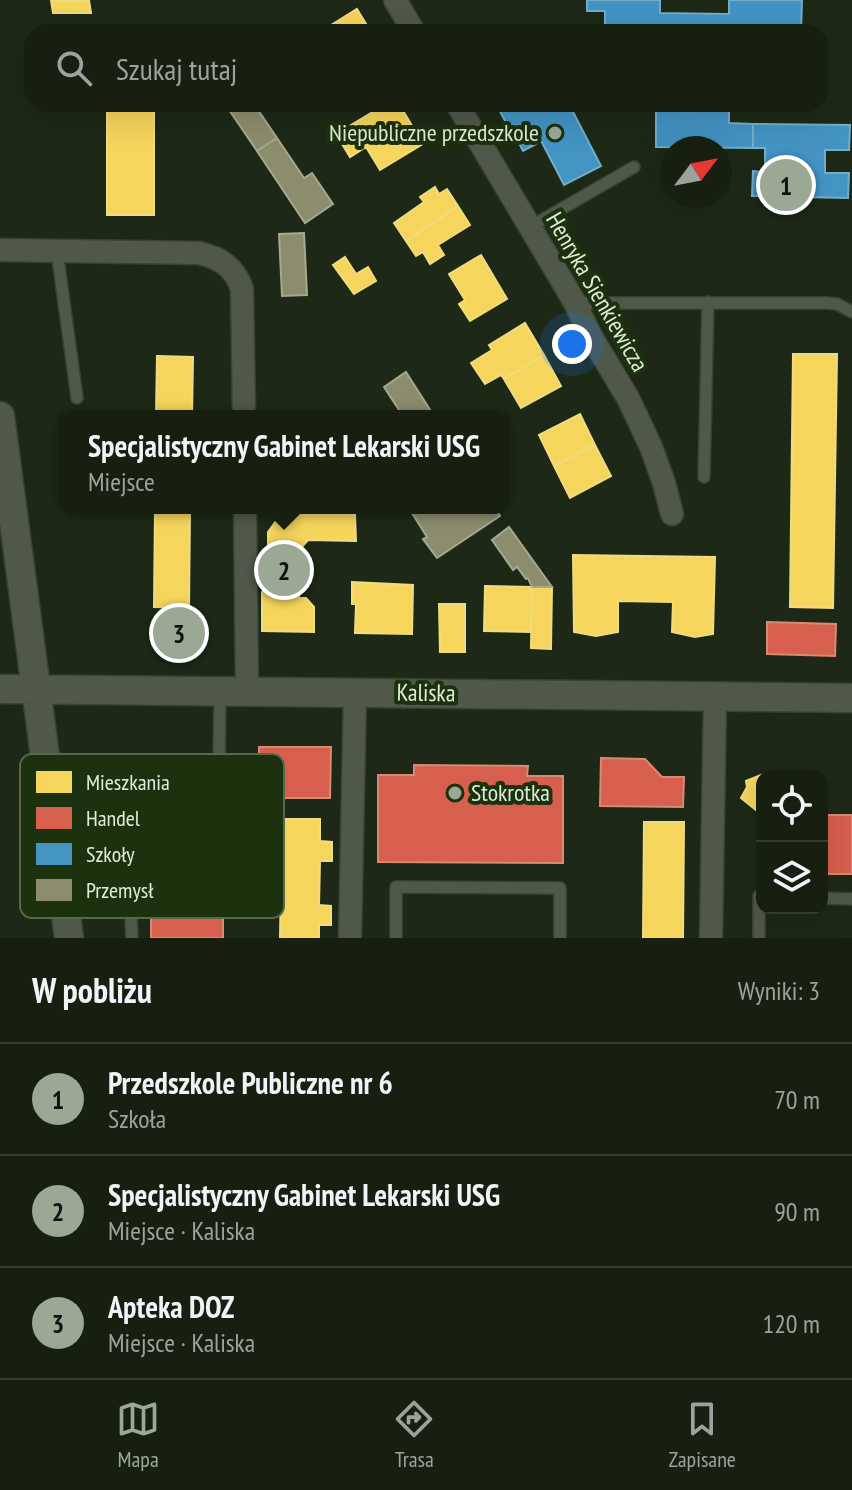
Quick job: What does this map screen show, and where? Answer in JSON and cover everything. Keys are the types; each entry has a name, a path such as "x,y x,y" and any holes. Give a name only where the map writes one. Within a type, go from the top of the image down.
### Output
{"street":[{"path":"395,0 409,24"},
{"name":"Henryka Sienkiewicza","path":"462,112 628,398 664,483 672,514"},
{"path":"0,250 199,253 231,267 242,289 244,410"},
{"path":"0,416 45,754"},
{"path":"234,692 245,514"},
{"name":"Kaliska","path":"0,689 852,698"},
{"path":"350,938 355,692"},
{"path":"711,938 715,696"},
{"path":"66,918 69,938"}],"lane":[{"path":"530,227 634,167"},
{"path":"57,251 77,398"},
{"path":"574,301 827,303 837,304 852,312"},
{"path":"704,477 708,302"},
{"path":"221,754 234,692"},
{"path":"396,938 396,887 426,887 560,888 560,938"},
{"path":"828,898 852,899"},
{"path":"759,914 759,938"},
{"path":"131,918 132,938"}],"building: Mieszkania":[{"path":"51,0 89,0 91,13 53,13"},
{"path":"357,9 366,24 333,24"},
{"path":"107,112 154,112 154,215 107,215"},
{"path":"373,112 404,112 423,144 380,170 366,147 350,157 336,134"},
{"path":"435,187 439,194 447,189 458,206 406,241 394,223 424,202 420,197"},
{"path":"458,206 470,225 438,245 444,255 430,264 423,252 416,256 406,241"},
{"path":"481,255 507,299 470,321 459,304 465,300 449,274"},
{"path":"345,257 356,274 368,267 376,281 354,294 333,265"},
{"path":"525,323 544,355 504,379 501,375 485,384 471,363 492,350 489,345"},
{"path":"793,354 837,354 833,608 790,607"},
{"path":"544,355 561,386 521,408 504,379"},
{"path":"157,356 193,357 192,410 156,410"},
{"path":"580,414 595,445 554,466 539,435"},
{"path":"595,445 611,476 570,498 554,466"},
{"path":"155,514 190,514 189,608 154,607"},
{"path":"287,515 355,515 356,541 308,540 300,549 299,598 306,598 314,607 314,632 262,631 262,592 268,592 268,532 276,521"},
{"path":"573,555 715,557 713,634 695,637 672,632 673,602 618,601 618,632 596,636 574,632"},
{"path":"352,582 413,585 412,634 355,633 356,604 352,604"},
{"path":"485,586 532,587 531,632 484,631"},
{"path":"532,587 552,587 551,649 531,648"},
{"path":"439,604 465,604 465,652 440,652"},
{"path":"756,777 756,810 741,798 747,787 746,781"},
{"path":"284,819 320,819 320,841 332,842 332,861 320,861 319,905 331,906 331,925 319,925 319,938 280,938 280,918 284,918"},
{"path":"644,822 684,822 683,938 643,938"}],"building: Handel":[{"path":"158,615 202,616 201,650 157,649"},
{"path":"767,622 836,624 835,656 767,654"},
{"path":"259,747 331,747 330,798 284,798 284,754 259,754"},
{"path":"601,758 645,759 662,777 684,777 683,807 600,806"},
{"path":"414,765 528,766 527,776 563,776 563,863 378,862 378,775 414,775"},
{"path":"828,815 852,815 852,874 828,874"},
{"path":"151,918 223,918 223,938 151,938"}],"building: Szkoły":[{"path":"587,0 660,0 660,13 729,14 729,0 802,0 801,24 605,24 605,11 587,11"},
{"path":"500,112 573,112 601,166 564,185 536,131 533,133 538,143 523,151"},
{"path":"656,112 729,112 729,123 753,124 753,148 732,148 732,136 660,136 660,147 656,147"},
{"path":"753,124 850,125 849,150 825,150 825,173 849,173 848,198 752,196 753,171 765,172 765,148 753,148"}],"building: Przemysł":[{"path":"230,112 259,112 277,138 257,151"},
{"path":"277,138 304,178 312,173 333,204 305,223 257,151"},
{"path":"304,233 307,295 282,296 279,234"},
{"path":"406,372 430,410 399,410 384,387"},
{"path":"413,514 500,516 437,558 423,539 427,537"},
{"path":"509,527 552,587 532,587 517,567 513,570 492,540"}],"place":[{"name":"Niepubliczne przedszkole","path":"555,133"},
{"name":"Przedszkole Publiczne nr 6","path":"786,185"},
{"name":"Specjalistyczny Gabinet Lekarski USG","path":"284,570"},
{"name":"Apteka DOZ","path":"179,633"},
{"name":"Stokrotka","path":"455,793"}]}
